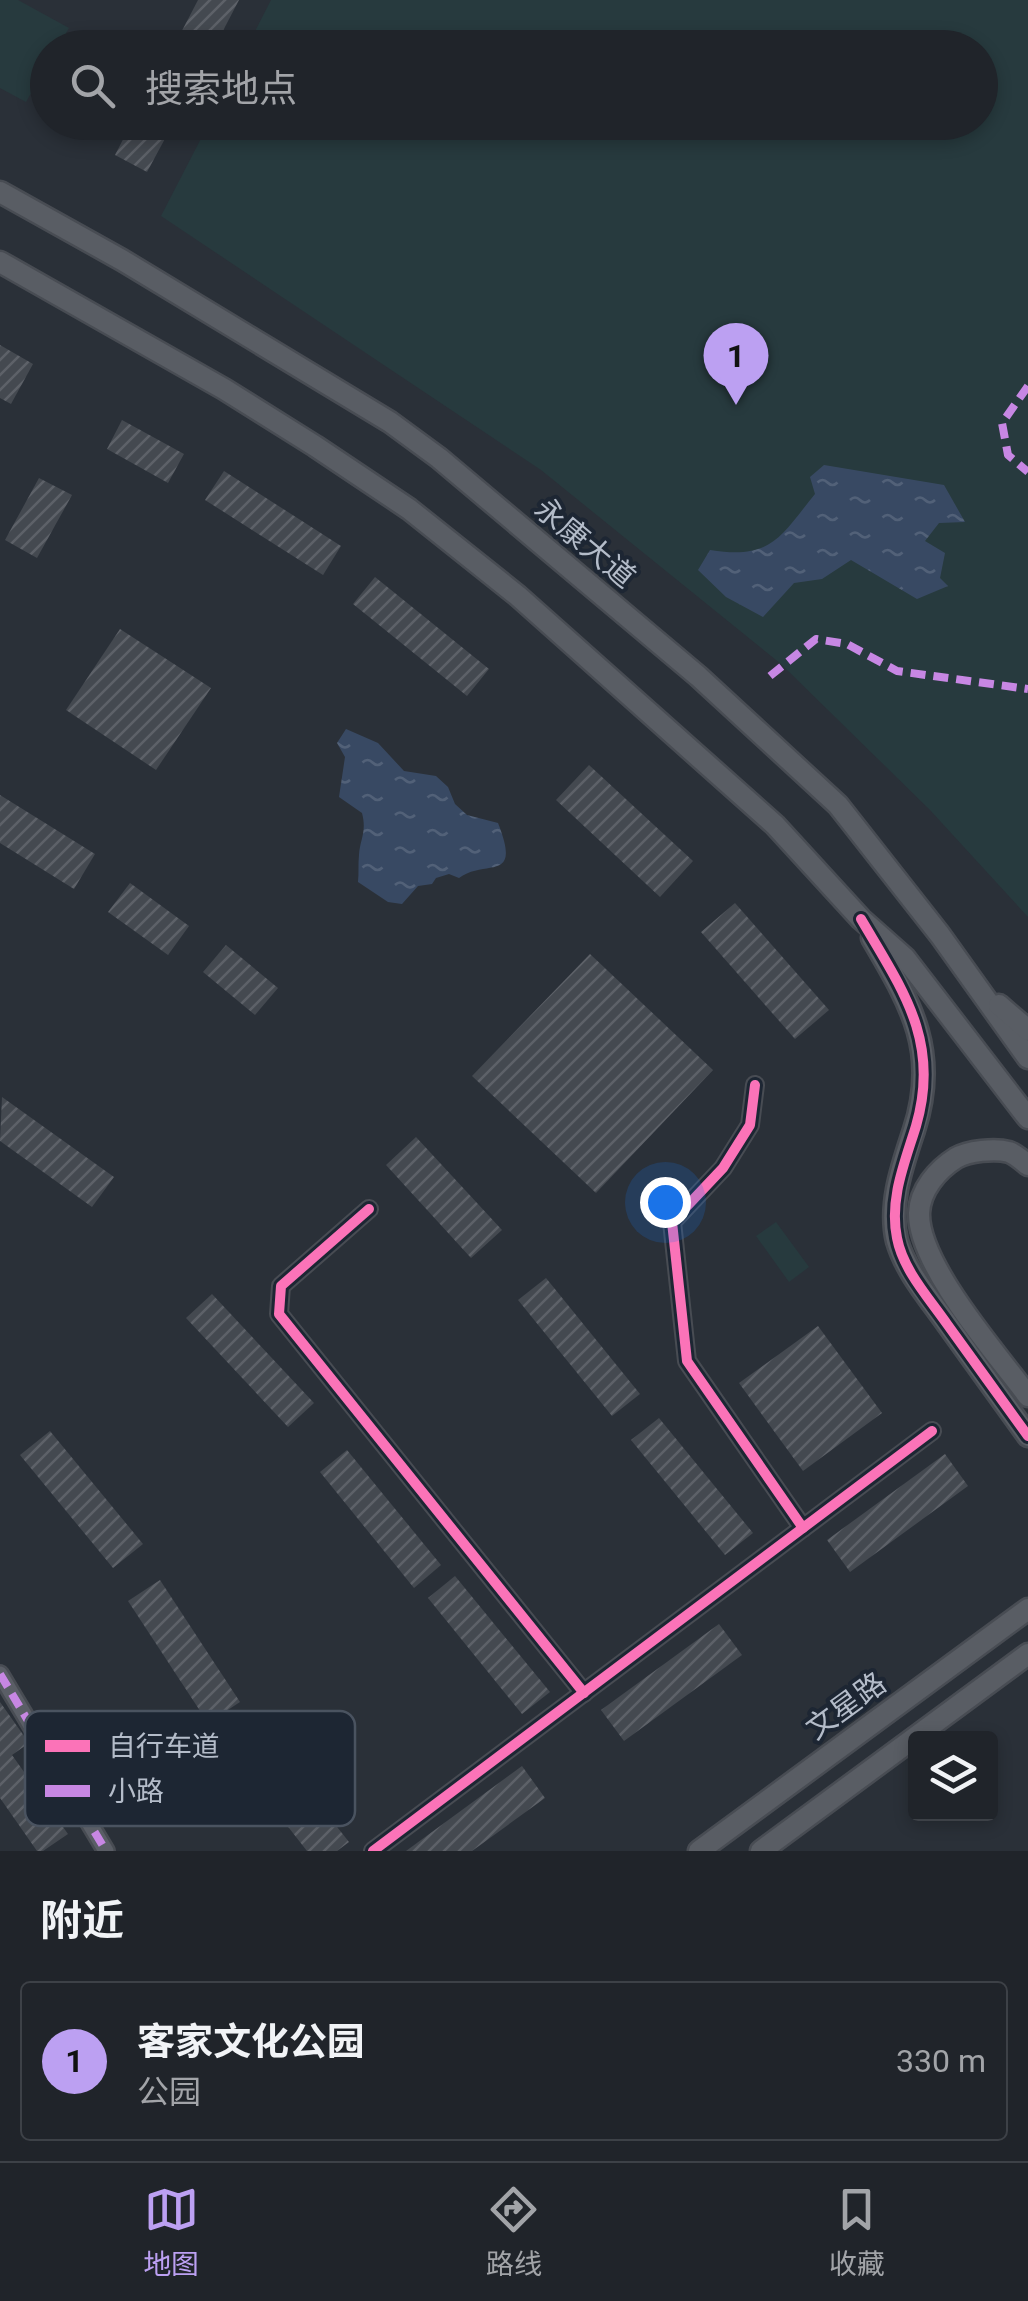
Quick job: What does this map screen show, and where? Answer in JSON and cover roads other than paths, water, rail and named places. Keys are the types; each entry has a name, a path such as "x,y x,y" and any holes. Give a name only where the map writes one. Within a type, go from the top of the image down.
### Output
{"main road":[{"name":"永康大道","path":"0,192 156,280 390,422 439,458 698,676 838,805 1028,1058"},
{"path":"0,262 224,390 410,508 518,596 775,824 861,919 905,958 1028,1118"},
{"path":"861,919 912,1007 921,1036 923,1096 899,1178 897,1239 918,1284 1028,1436"},
{"path":"974,983 1028,1030"},
{"path":"1028,1165 1009,1152 962,1154 943,1166 931,1180 919,1214 926,1250 954,1296 1028,1396"},
{"name":"文星路","path":"699,1851 1028,1608"},
{"path":"761,1851 1028,1654"}],"street":[{"path":"756,1085 750,1126 723,1168 672,1222 674,1242 687,1360 802,1528"},
{"path":"369,1209 281,1286 278,1314 584,1693"},
{"path":"374,1851 932,1431"},
{"path":"0,1674 25,1716"},
{"path":"91,1826 106,1851"}],"water":[{"path":"824,465 944,485 965,522 939,523 925,541 945,553 940,578 948,586 917,599 851,560 822,579 794,583 763,617 726,597 698,570 710,550 748,552 773,542 815,494 810,477"},
{"path":"346,729 378,743 404,771 436,776 467,815 498,823 506,855 503,862 459,878 449,874 436,878 432,884 418,886 402,904 388,902 358,882 362,813 339,797 345,757 337,743"}],"place":[{"name":"客家文化公园","path":"736,405"}]}
